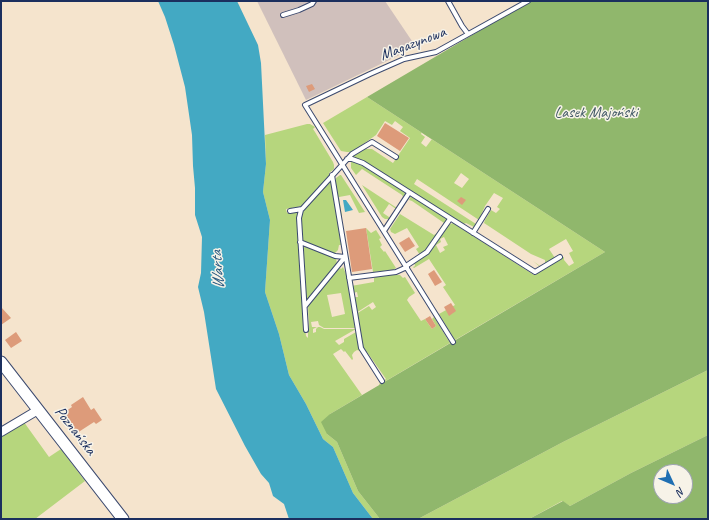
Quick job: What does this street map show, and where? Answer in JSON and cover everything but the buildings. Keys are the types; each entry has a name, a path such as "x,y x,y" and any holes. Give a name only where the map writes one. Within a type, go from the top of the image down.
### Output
{"street":[{"name":"Poznańska","path":"1,362 123,519"},
{"path":"1,432 38,410"}],"lane":[{"path":"283,15 306,6 314,1"},
{"path":"448,1 468,34"},
{"name":"Magazynowa","path":"342,164 305,105 404,59 436,52 528,1"},
{"path":"306,330 299,218 301,210 352,154 372,142 396,157"},
{"path":"347,159 352,159 363,163 535,272 560,257"},
{"path":"342,164 453,342"},
{"path":"332,175 361,348 382,381"},
{"path":"384,231 409,193"},
{"path":"473,233 488,209"},
{"path":"290,211 301,210"},
{"path":"349,278 396,272 406,267 427,252 450,219"},
{"path":"300,242 335,256 345,257"},
{"path":"305,306 345,257"}],"shaded area":[{"path":"257,1 385,1 416,47 306,100"}],"green space":[{"name":"Lasek Majoński","path":"530,1 708,1 708,370 563,442 418,519 380,519 358,491 337,442 327,434 321,422 330,414 605,252 367,97"},
{"path":"367,97 422,133 421,134 425,137 421,143 426,147 432,139 605,252 455,340 439,314 455,305 443,287 446,285 429,259 414,268 413,267 415,266 414,262 433,248 448,225 453,223 534,275 564,257 564,260 569,266 574,263 569,253 573,251 566,239 549,249 555,258 539,268 539,266 533,261 540,266 545,263 545,260 531,254 484,223 491,210 496,213 500,209 497,207 503,198 494,193 485,206 479,220 417,179 414,184 476,224 474,227 458,221 365,163 352,157 364,149 372,149 393,163 410,138 400,131 403,127 395,121 392,125 385,121 376,135 352,152 341,151 323,123","holes":["461,173 469,179 462,188 454,183","444,237 448,245 443,247 445,250 440,253 436,245 441,242 440,239"]},
{"path":"310,124 315,127 313,129 334,165 334,169 329,173 330,175 303,206 286,209 287,213 297,212 301,288 306,336 308,338 308,305 339,267 341,269 343,267 346,274 355,328 324,328 319,325 318,321 311,322 312,327 317,327 313,329 313,333 316,332 318,327 324,329 356,329 335,341 339,345 344,342 344,339 356,332 360,351 357,350 354,352 352,355 353,359 352,360 345,351 344,352 341,349 333,354 362,395 330,414 327,434 337,442 358,491 380,519 373,519 353,493 333,447 323,439 306,404 289,375 279,334 265,292 270,220 263,192 266,164 265,135","holes":["341,293 345,314 332,317 327,295"]},
{"path":"351,160 363,165 406,192 403,197 362,169 356,175 351,168"},
{"path":"340,175 365,212 359,213 350,195 339,197 342,216 340,216 335,183 336,178"},
{"path":"331,178 341,245 339,245 338,250 335,253 303,242 300,219 303,211"},
{"path":"362,185 397,208 396,209 389,204 383,213 389,217 389,219 382,217"},
{"path":"411,196 446,218 446,222 426,250 420,255 416,249 419,247 407,228 395,234 391,232 390,229 400,214 434,235 444,223 409,200"},
{"path":"366,228 371,233 376,230 381,238 379,239 382,245 380,247 384,252 385,251 396,268 393,270 373,272"},
{"path":"304,247 309,247 336,258 337,264 305,303 302,249"},
{"path":"400,275 403,278 405,277 415,293 407,300 421,321 425,319 432,329 436,326 432,319 434,317 450,343 379,385 386,379 367,352 365,353 363,349 356,314 369,306 372,310 376,307 373,302 356,313 353,297 358,297 357,292 353,293 351,286 374,282 374,278 376,277"},
{"path":"708,370 708,435 631,473 570,506 562,501 529,519 418,519 563,442"},
{"path":"21,418 49,457 61,449 85,481 35,519 1,519 1,431"},
{"path":"708,435 708,519 529,519 563,501 570,506 631,473"}],"water":[{"name":"Warta","path":"158,1 237,1 258,45 261,63 266,164 263,192 270,220 265,292 279,334 289,375 306,404 323,439 333,447 353,493 373,519 289,519 284,504 273,496 269,483 261,474 245,446 216,389 204,312 198,287 201,273 202,237 195,215 192,135 185,87 174,45"},
{"path":"343,200 346,200 353,210 345,212"}]}
